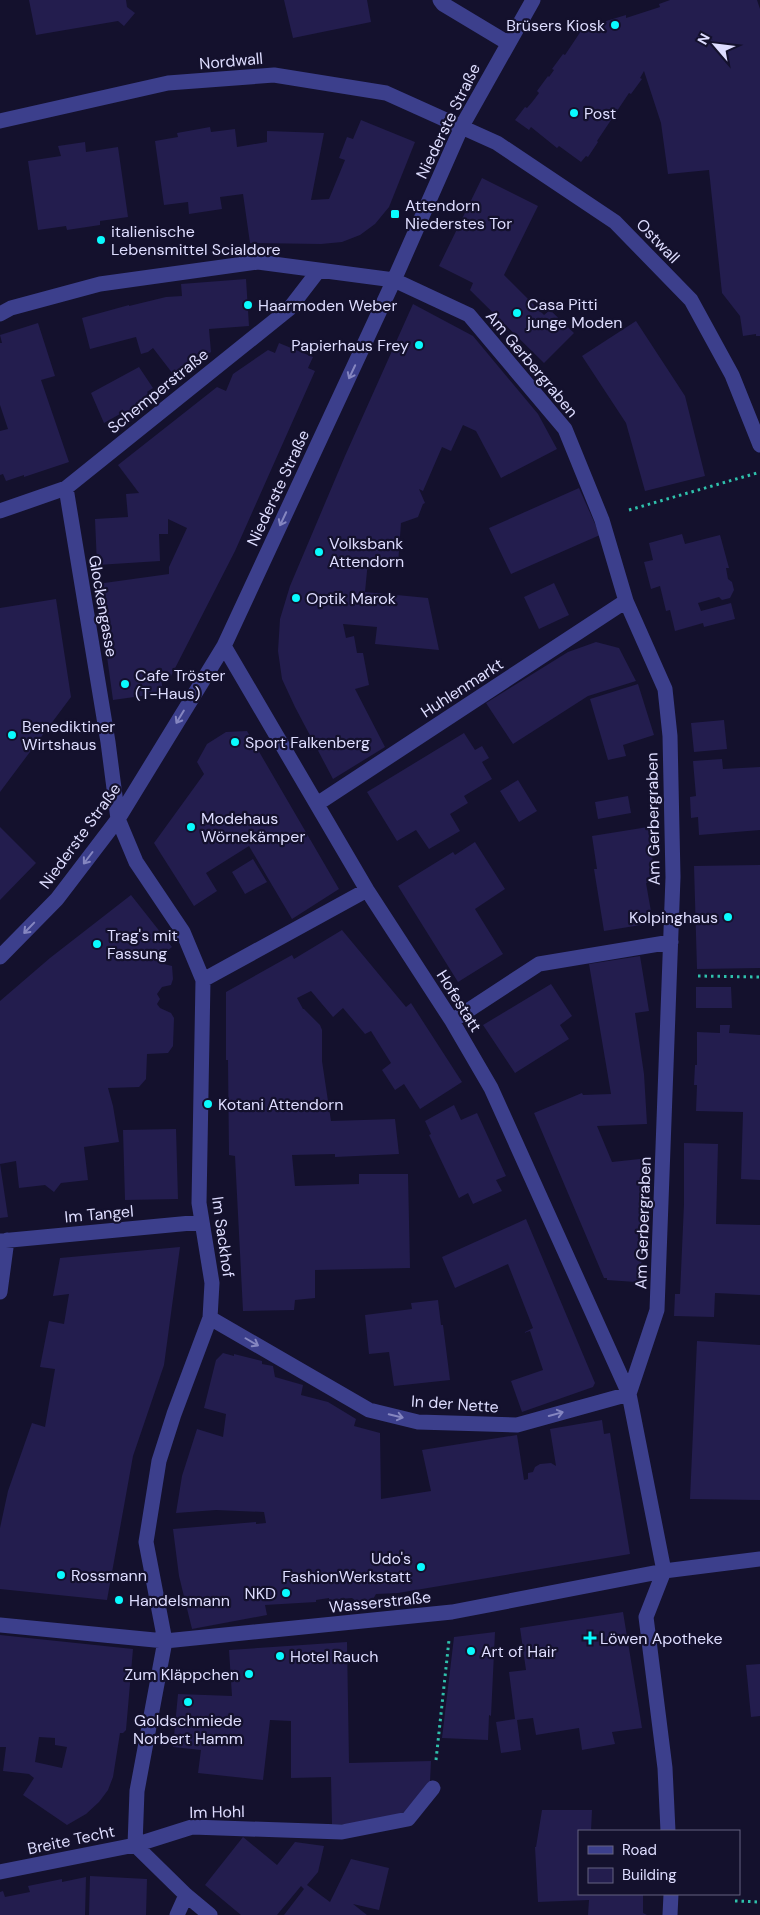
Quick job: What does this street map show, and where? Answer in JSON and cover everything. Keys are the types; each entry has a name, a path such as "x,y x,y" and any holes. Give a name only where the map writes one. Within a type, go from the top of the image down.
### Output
{"street":[{"path":"440,0 443,4 508,42"},
{"name":"Niederste Straße","path":"0,957 57,898 118,819 224,646 394,280 462,126 533,0"},
{"name":"Nordwall","path":"0,121 168,83 274,75 386,93 462,126"},
{"name":"Ostwall","path":"462,126 497,143 615,222 691,300 732,375 760,445"},
{"name":"Am Gerbergraben","path":"0,314 10,308 100,284 258,262 394,280 469,316 566,429 602,520 626,601 665,689 670,745 671,942 657,1310 629,1394 664,1571"},
{"name":"Schemperstraße","path":"0,511 66,488 289,308 319,270"},
{"name":"Glockengasse","path":"66,488 108,742 118,819"},
{"name":"Huhlenmarkt","path":"317,804 626,601"},
{"name":"Hofestatt","path":"224,646 366,890 452,1021 491,1088 629,1394"},
{"name":"Im Sackhof","path":"118,819 136,862 183,932 203,980 199,1203 212,1283 210,1318 174,1414 160,1461 146,1542 166,1641"},
{"path":"203,980 366,890"},
{"path":"452,1021 539,964 671,942"},
{"name":"Im Tangel","path":"4,1241 202,1222"},
{"path":"0,1292 4,1241"},
{"name":"In der Nette","path":"210,1318 369,1410 418,1422 517,1425 629,1394"},
{"name":"Wasserstraße","path":"0,1626 166,1641 452,1612 664,1571 760,1559"},
{"path":"664,1571 646,1617 665,1768 668,1830"},
{"path":"135,1845 137,1791 166,1641"},
{"name":"Im Hohl","path":"135,1845 192,1827 342,1832 408,1819 433,1788"},
{"name":"Breite Techt","path":"0,1872 135,1845 186,1895 210,1915"},
{"path":"177,1915 186,1895"},
{"path":"670,1915 671,1895"}],"path":[{"path":"602,520 633,509 760,472"},
{"path":"670,976 760,977"},
{"path":"433,1788 452,1612"},
{"path":"735,1901 760,1902"}],"building":[{"path":"29,0 126,0 127,7 135,13 124,26 118,21 36,35"},
{"path":"284,0 367,0 371,22 293,38"},
{"path":"670,0 757,0 760,9 760,336 756,336 756,334 743,336 740,316 722,293 709,170 668,174 661,123 644,71 640,78 642,79 631,94 629,93 588,157 586,156 581,162 559,146 557,148 531,127 529,130 515,120 539,93 537,91 583,28 626,15 626,18 660,7 659,4"},
{"path":"361,120 415,142 389,207 375,224 360,235 342,242 321,244 250,243 243,194 220,197 222,209 189,214 188,202 164,205 155,141 178,137 177,133 210,127 211,132 235,129 237,147 267,142 267,131 324,133 311,200 329,199 345,160 339,158 347,137 353,139"},
{"path":"85,142 86,152 118,147 128,217 100,221 100,225 67,230 66,226 38,230 28,161 61,156 58,146"},
{"path":"482,178 538,206 504,275 544,315 550,310 574,333 544,363 470,290 473,283 439,266"},
{"path":"246,279 249,326 209,329 211,352 199,360 196,357 173,374 153,348 141,354 136,337 90,349 82,318 129,305 166,297 182,296 181,284"},
{"path":"413,304 473,336 538,414 557,449 501,478 476,431 463,425 451,451 442,447 423,491 419,489 425,503 418,517 401,523 398,564 368,561 365,592 428,598 439,650 375,644 377,627 343,624 346,638 354,636 357,653 363,653 369,685 355,689 385,747 333,779 282,679 278,651 280,619 290,586 345,456"},
{"path":"636,321 685,396 705,476 645,491 626,423 582,356"},
{"path":"38,323 55,376 41,380 69,462 6,481 3,474 0,475 0,431 8,429 0,405 0,343 2,343 0,335"},
{"path":"279,343 313,357 308,368 315,371 235,551 171,676 161,677 163,693 113,700 97,584 169,574 169,567 187,528 168,519 168,534 159,534 160,561 97,565 95,519 128,517 126,494 139,493 118,465 217,387 226,391 233,374 268,350 275,353"},
{"path":"139,367 153,388 147,392 152,398 123,420 120,414 104,423 91,393"},
{"path":"579,488 600,535 511,574 489,528"},
{"path":"682,534 685,544 720,535 729,568 726,568 728,579 732,582 734,590 730,598 722,600 719,597 698,603 701,611 731,603 735,619 704,627 703,623 675,631 670,610 666,611 660,586 651,589 644,562 653,560 649,543"},
{"path":"554,583 569,615 539,629 524,597"},
{"path":"56,599 71,697 0,792 0,608"},
{"path":"596,642 619,648 636,681 588,696 513,744 486,703 568,652"},
{"path":"638,684 654,735 623,745 626,756 608,760 590,699"},
{"path":"724,720 727,749 694,752 691,723"},
{"path":"247,731 339,889 292,919 249,846 206,873 217,891 194,906 154,843 204,774 197,762 207,744 226,732"},
{"path":"464,733 475,750 482,746 489,758 482,762 492,779 464,796 468,803 450,814 460,831 429,849 416,830 397,841 367,792"},
{"path":"722,759 723,769 760,767 760,830 699,835 698,817 691,818 690,797 696,796 693,761"},
{"path":"518,780 537,811 519,822 500,791"},
{"path":"628,796 631,813 598,819 595,802"},
{"path":"0,827 36,863 0,900"},
{"path":"648,827 654,882 646,883 653,923 604,931 594,869 597,869 592,836"},
{"path":"475,842 505,889 475,909 503,954 458,982 398,886 453,852 455,855"},
{"path":"253,859 267,882 245,894 232,872"},
{"name":"Kolpinghaus","path":"760,865 760,968 697,969 694,866"},
{"path":"131,895 172,947 158,958 164,964 172,966 173,979 171,985 162,987 157,994 160,999 157,1004 160,1008 171,1013 174,1018 173,1046 168,1053 147,1054 146,1079 139,1087 108,1088 119,1142 84,1147 88,1180 61,1183 54,1192 45,1185 19,1188 16,1161 0,1164 0,1001 50,958"},
{"path":"342,930 406,1007 411,1003 462,1082 420,1109 404,1084 395,1090 382,1070 391,1063 371,1031 365,1034 343,1008 333,1017 311,991 297,998 303,1009 320,1025 322,1030 322,1061 331,1121 395,1119 399,1154 335,1157 335,1154 292,1155 295,1186 359,1184 359,1174 408,1174 410,1268 315,1270 315,1298 295,1300 294,1310 243,1311 235,1156 229,1155 226,992 292,955 294,959"},
{"path":"640,956 649,1011 635,1013 644,1074 647,1124 597,1126 612,1162 649,1158 640,1281 636,1280 636,1282 607,1280 607,1278 604,1278 534,1113 582,1093 583,1095 611,1094 589,964"},
{"path":"551,984 572,1016 560,1025 569,1039 515,1073 483,1025"},
{"path":"696,987 731,987 732,1008 696,1008"},
{"path":"720,1025 730,1025 729,1033 760,1035 760,1180 741,1179 743,1112 696,1111 697,1085 694,1085 695,1065 697,1065 697,1032 720,1033"},
{"path":"454,1105 461,1120 477,1113 506,1176 496,1180 502,1191 473,1204 468,1193 459,1198 429,1135 431,1134 425,1121"},
{"path":"176,1129 178,1199 125,1200 123,1130"},
{"path":"684,1143 718,1144 716,1224 760,1225 760,1295 715,1293 714,1317 674,1316 675,1294 680,1294 684,1204"},
{"path":"0,1164 8,1217 0,1218"},
{"path":"526,1219 595,1383 593,1387 522,1412 511,1381 543,1370 530,1331 523,1333 533,1328 508,1264 455,1288 442,1257"},
{"path":"180,1247 164,1365 133,1456 107,1600 0,1589 0,1528 8,1491 32,1423 45,1427 55,1369 40,1367 49,1321 64,1324 69,1294 53,1296 60,1258"},
{"path":"438,1300 450,1380 394,1386 389,1352 369,1354 365,1315 412,1309 411,1303"},
{"path":"697,1341 760,1345 760,1500 690,1499"},
{"path":"223,1353 262,1361 262,1364 273,1366 275,1377 303,1385 301,1395 328,1402 356,1419 354,1426 380,1433 381,1499 431,1491 422,1450 517,1435 524,1480 528,1479 528,1473 533,1472 535,1467 540,1464 551,1463 556,1466 550,1429 602,1420 604,1434 610,1433 630,1554 398,1593 376,1594 371,1603 360,1604 352,1598 329,1600 329,1598 316,1600 316,1602 265,1605 267,1615 192,1629 179,1576 173,1529 256,1522 256,1524 266,1523 264,1512 216,1510 176,1513 182,1476 197,1429 223,1437 226,1414 204,1408 216,1360"},
{"path":"623,1612 642,1728 612,1732 615,1744 582,1750 579,1728 536,1735 533,1718 517,1720 521,1750 501,1753 496,1722 515,1719 509,1672 526,1670 520,1628"},
{"path":"495,1632 488,1740 442,1738 454,1637"},
{"path":"0,1635 133,1649 126,1730 120,1733 113,1777 108,1790 86,1814 67,1825 23,1795 34,1778 29,1774 3,1771 6,1747 0,1747","holes":["39,1737 55,1738 55,1745 67,1747 62,1768 35,1762"]},
{"path":"347,1642 349,1763 431,1761 430,1782 403,1813 350,1824 332,1824 331,1777 291,1778 291,1721 270,1720 263,1780 198,1773 201,1750 173,1747 178,1694 232,1696 229,1650"},
{"path":"760,1664 760,1716 751,1717 746,1665"},
{"path":"542,1810 592,1810 591,1830 578,1830 578,1895 643,1895 643,1913 647,1915 588,1915 589,1900 538,1902 536,1847"},
{"path":"243,1837 277,1865 295,1842 324,1846 318,1872 307,1885 330,1902 351,1859 389,1868 379,1910 353,1904 367,1915 284,1915 304,1889 301,1886 277,1915 241,1915 205,1885"},
{"path":"90,1876 147,1879 146,1915 89,1915"},
{"path":"86,1877 85,1915 0,1915 0,1892 3,1891 5,1897 30,1892 28,1886 62,1879 62,1882"}],"place":[{"name":"Brüsers Kiosk","path":"615,25"},
{"name":"Post","path":"574,113"},
{"name":"Attendorn Niederstes Tor","path":"395,214"},
{"name":"italienische Lebensmittel Scialdore","path":"101,240"},
{"name":"Haarmoden Weber","path":"248,305"},
{"name":"Casa Pitti junge Moden","path":"517,313"},
{"name":"Papierhaus Frey","path":"419,345"},
{"name":"Volksbank Attendorn","path":"319,552"},
{"name":"Optik Marok","path":"296,598"},
{"name":"Cafe Tröster (T-Haus)","path":"125,684"},
{"name":"Benediktiner Wirtshaus","path":"12,735"},
{"name":"Sport Falkenberg","path":"235,742"},
{"name":"Modehaus Wörnekämper","path":"191,827"},
{"name":"Kolpinghaus","path":"728,917"},
{"name":"Trag's mit Fassung","path":"97,944"},
{"name":"Kotani Attendorn","path":"208,1104"},
{"name":"Udo's FashionWerkstatt","path":"421,1567"},
{"name":"Rossmann","path":"61,1575"},
{"name":"NKD","path":"286,1593"},
{"name":"Handelsmann","path":"119,1600"},
{"name":"Löwen Apotheke","path":"590,1638"},
{"name":"Art of Hair","path":"471,1651"},
{"name":"Hotel Rauch","path":"280,1656"},
{"name":"Zum Kläppchen","path":"249,1674"},
{"name":"Goldschmiede Norbert Hamm","path":"188,1702"}]}
